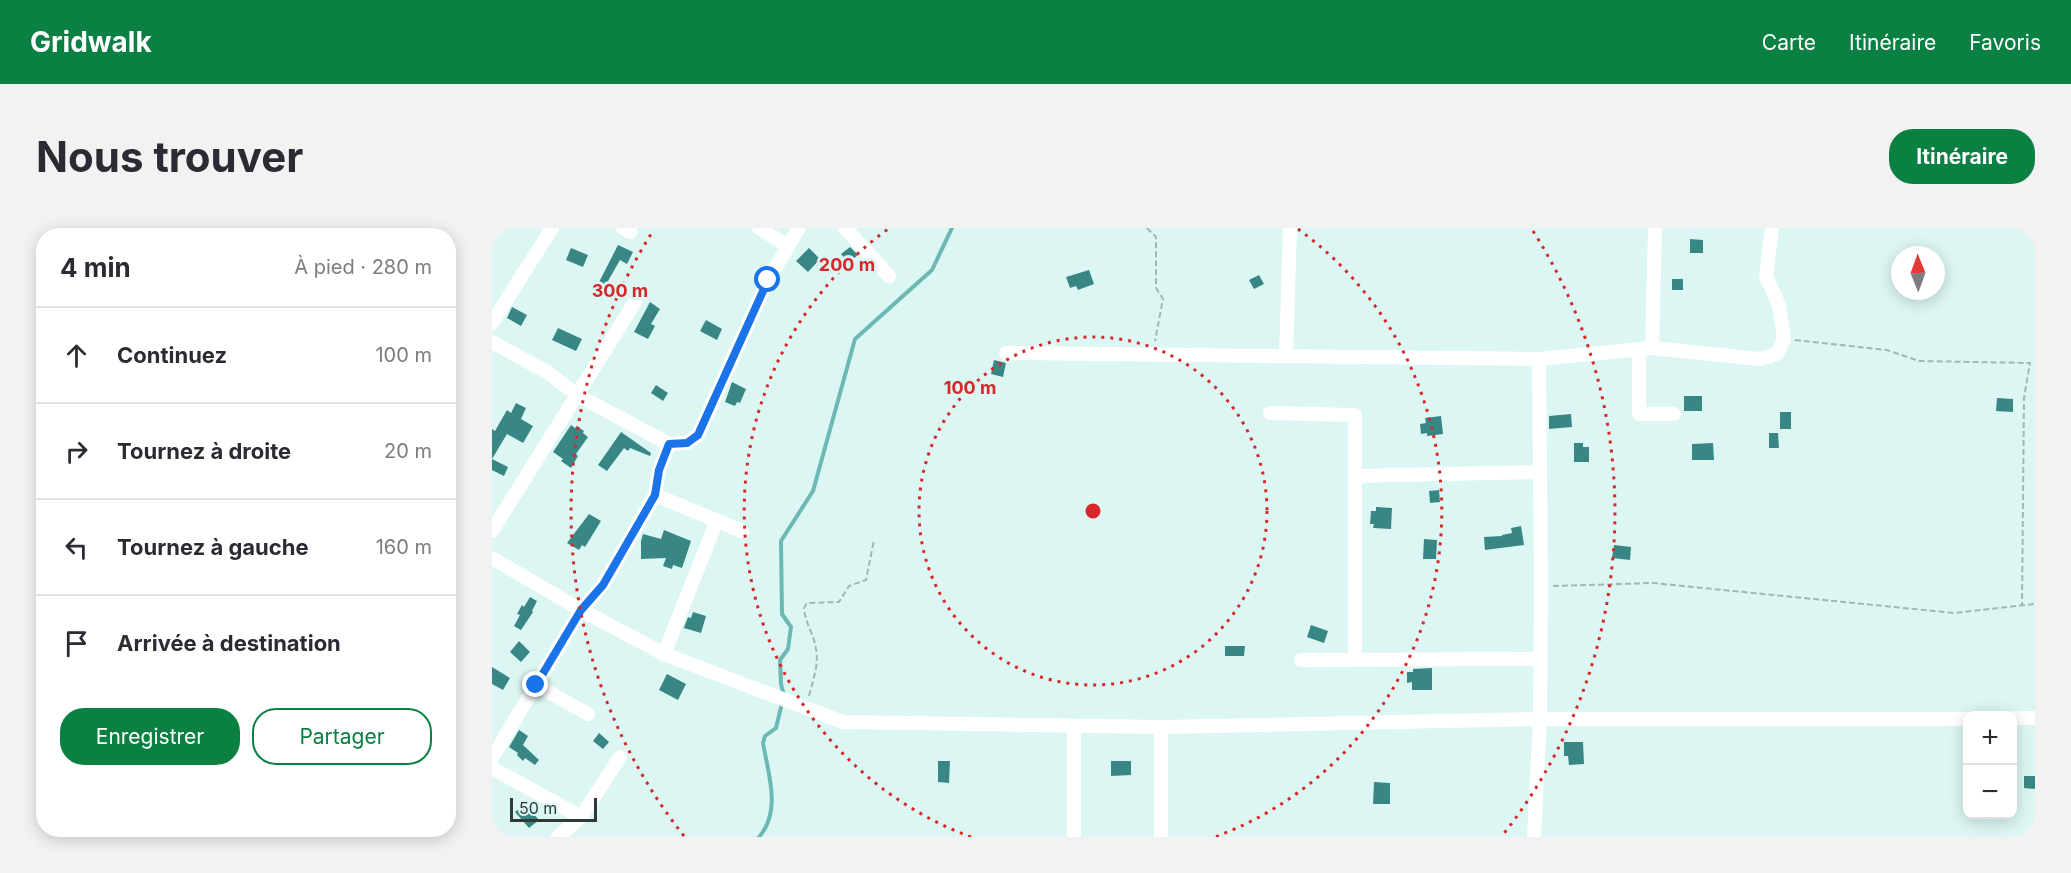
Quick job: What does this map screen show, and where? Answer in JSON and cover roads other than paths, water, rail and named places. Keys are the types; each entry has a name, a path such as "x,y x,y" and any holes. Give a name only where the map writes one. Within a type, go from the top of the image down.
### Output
{"street":[{"path":"492,323 552,228"},
{"path":"759,228 788,246"},
{"path":"492,342 547,372 577,395 669,444 687,443 698,435 768,280 799,228"},
{"path":"845,228 890,276"},
{"path":"1286,356 1290,228"},
{"path":"1655,228 1639,414 1674,414"},
{"path":"1005,353 1539,359 1645,349 1760,359 1777,354 1784,339 1779,305 1766,276 1772,228"},
{"path":"492,531 635,302"},
{"path":"1534,837 1540,719 1539,359"},
{"path":"1270,413 1355,415 1355,660"},
{"path":"492,758 581,610 603,585 655,495 659,470 669,444"},
{"path":"1355,476 1540,472"},
{"path":"655,495 742,531"},
{"path":"664,654 717,520"},
{"path":"492,558 581,610 664,654 843,722 1161,727 1540,719 1963,718"},
{"path":"1300,660 1540,659"},
{"path":"536,685 588,714"},
{"path":"2017,718 2035,718"},
{"path":"1074,726 1074,837"},
{"path":"1161,727 1161,837"},
{"path":"558,837 582,817 620,757"},
{"path":"492,768 582,817"}],"waterway":[{"path":"784,696 780,660 788,649 791,627 782,614 781,541 813,491 855,339 932,270 952,228"},
{"path":"759,837 766,827 772,804 763,743 765,736 776,728 782,703"}]}
